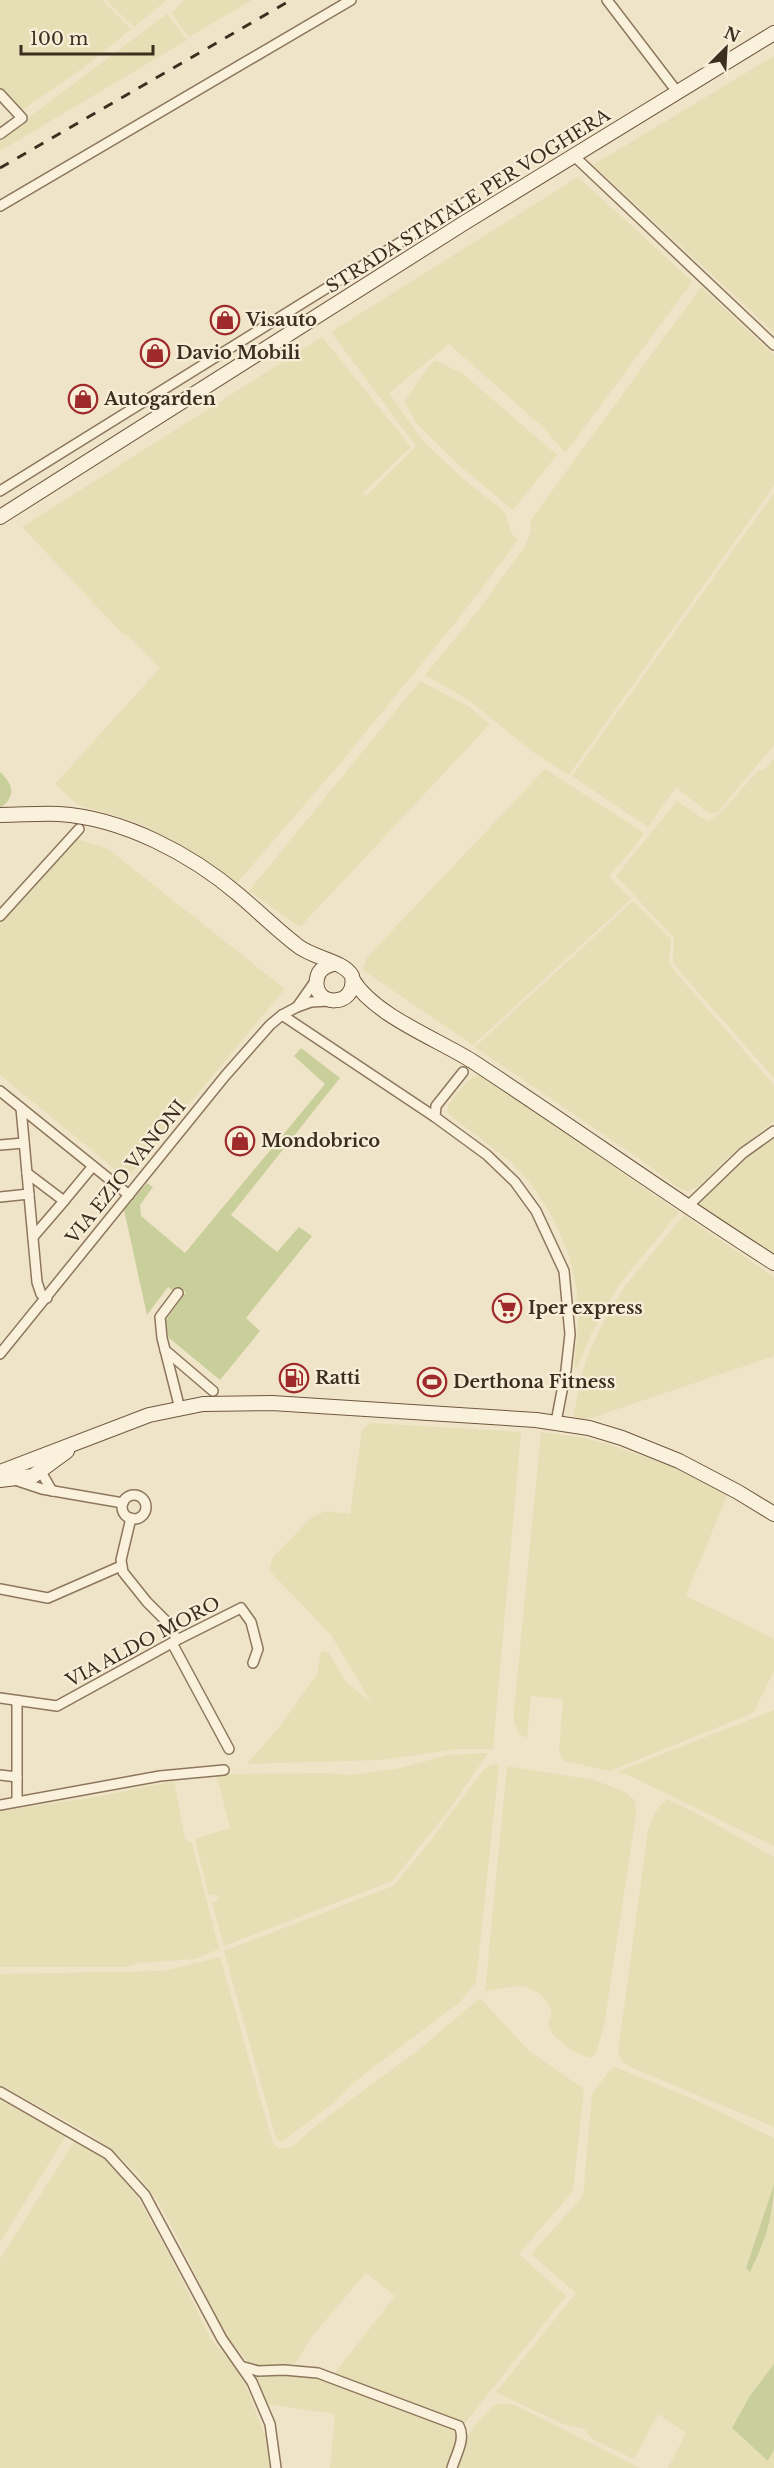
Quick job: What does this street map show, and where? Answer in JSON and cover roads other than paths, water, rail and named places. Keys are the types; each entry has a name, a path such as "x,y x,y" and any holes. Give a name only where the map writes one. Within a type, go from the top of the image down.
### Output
{"main road":[{"name":"STRADA STATALE PER VOGHERA","path":"0,517 416,254 774,33"},
{"path":"0,815 59,814 93,819 127,828 155,840 237,893 308,954 345,968 368,999 470,1061 774,1263"},
{"path":"298,946 311,968 318,992 327,999 368,1005 388,1012"},
{"path":"316,980 322,969 333,964"},
{"path":"336,1000 351,990 353,980"},
{"path":"0,1472 31,1464 84,1440 149,1415 203,1404 272,1403 556,1422 589,1428 622,1438 680,1461 774,1514"},
{"path":"0,1480 20,1479 21,1471 31,1464"}],"street":[{"path":"0,206 351,0"},
{"path":"607,0 678,93"},
{"path":"0,94 22,118 0,134"},
{"path":"574,156 774,345"},
{"path":"0,491 470,199"},
{"path":"406,239 416,254"},
{"path":"53,458 65,477"},
{"path":"0,916 79,829"},
{"path":"297,1007 316,980"},
{"path":"297,1007 311,1002 336,1000"},
{"name":"VIA EZIO VANONI","path":"0,1354 225,1076 282,1015 297,1007"},
{"path":"282,1015 435,1117 487,1155 515,1182 536,1211 564,1271 570,1334 556,1422"},
{"path":"435,1117 436,1106 463,1072"},
{"path":"0,1091 129,1195"},
{"path":"21,1108 37,1282 41,1294 47,1298"},
{"path":"687,1207 743,1153 774,1131"},
{"path":"0,1145 24,1143"},
{"path":"33,1237 93,1166"},
{"path":"27,1173 64,1201"},
{"path":"0,1197 29,1194"},
{"path":"178,1293 160,1317 165,1350 180,1409"},
{"path":"165,1350 213,1391"},
{"path":"31,1464 52,1491"},
{"path":"20,1479 52,1491 123,1503"},
{"path":"135,1494 145,1501 145,1512 139,1518 131,1518 125,1514 123,1503 135,1494"},
{"path":"131,1518 121,1566 128,1580 168,1623 230,1749"},
{"path":"0,1589 48,1598 121,1566"},
{"name":"VIA ALDO MORO","path":"0,1698 57,1707 175,1641 241,1608 251,1622 258,1649 253,1663"},
{"path":"16,1701 17,1800"},
{"path":"0,1805 17,1800 82,1792 160,1776 224,1770"},
{"path":"0,1775 17,1777"},
{"path":"0,2092 108,2154 145,2195 222,2339 244,2367 270,2424 276,2468"},
{"path":"244,2367 258,2371 284,2370 318,2373 459,2426 462,2440 452,2468"}],"railway":[{"path":"0,168 291,0"}],"place":[{"name":"Visauto","path":"225,320"},
{"name":"Davio Mobili","path":"155,353"},
{"name":"Autogarden","path":"83,399"},
{"name":"Mondobrico","path":"240,1141"},
{"name":"Iper express","path":"507,1308"},
{"name":"Ratti","path":"294,1378"},
{"name":"Derthona Fitness","path":"432,1382"}]}
